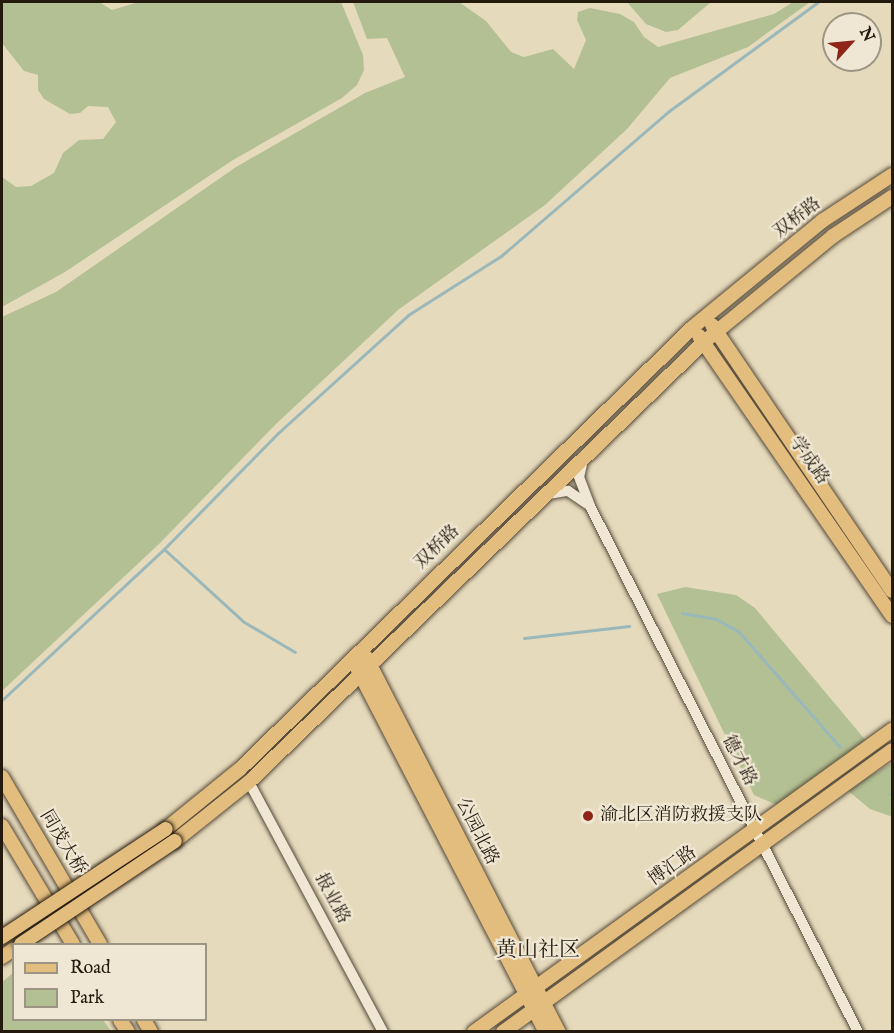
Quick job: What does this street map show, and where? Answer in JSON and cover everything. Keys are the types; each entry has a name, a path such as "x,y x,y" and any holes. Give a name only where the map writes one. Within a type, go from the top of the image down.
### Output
{"main road":[{"name":"双桥路","path":"2,937 166,829 240,769 456,555 693,327 822,221 892,175"},
{"name":"双桥路","path":"24,943 175,841 249,782 467,567 716,331 833,236 892,197"},
{"name":"学成路","path":"706,316 892,591"},
{"name":"学成路","path":"693,327 892,615"},
{"name":"公园北路","path":"357,653 539,1006 559,1032"},
{"name":"博汇路","path":"503,1032 892,730"},
{"name":"博汇路","path":"474,1032 531,990 758,836 892,750"},
{"name":"同茂大桥","path":"2,777 99,943"},
{"path":"2,826 72,942"},
{"name":"公园北路","path":"539,1006 546,1032"}],"street":[{"name":"德才路","path":"583,457 579,477 590,507 858,1032"},
{"path":"541,497 568,491 590,507"},
{"name":"报业路","path":"249,782 383,1032"}],"green space":[{"path":"2,2 99,2 112,10 139,2 341,2 363,55 364,70 357,85 342,98 233,160 65,272 2,307 2,177 16,187 31,186 54,173 63,153 79,140 103,139 116,122 108,107 88,106 80,113 70,114 44,99 38,90 38,75 24,71 2,43"},
{"path":"353,2 459,2 486,21 511,52 524,57 553,49 574,69 586,40 577,20 578,12 590,8 620,14 634,22 644,37 658,47 774,14 793,2 810,2 748,47 670,78 627,129 545,205 398,310 276,424 160,543 2,691 2,317 56,292 236,167 365,93 405,77 387,38 367,39"},
{"path":"627,2 711,2 678,30 666,32 646,24"},
{"path":"685,587 736,595 755,608 867,742 779,806 754,795 657,594"},
{"path":"892,763 892,816 890,816 870,809 847,790"},
{"path":"12,974 12,1021 104,1021 111,1031 2,1031 2,982"}],"waterway":[{"path":"2,700 164,549 278,433 408,315 501,256 669,111 818,2"},
{"path":"164,549 244,622 295,652"},
{"path":"682,613 716,619 739,632 840,747"},
{"path":"524,638 629,626"}],"place":[{"name":"渝北区消防救援支队","path":"588,816"}],"district":[{"name":"黄山社区","path":"538,951"}]}
